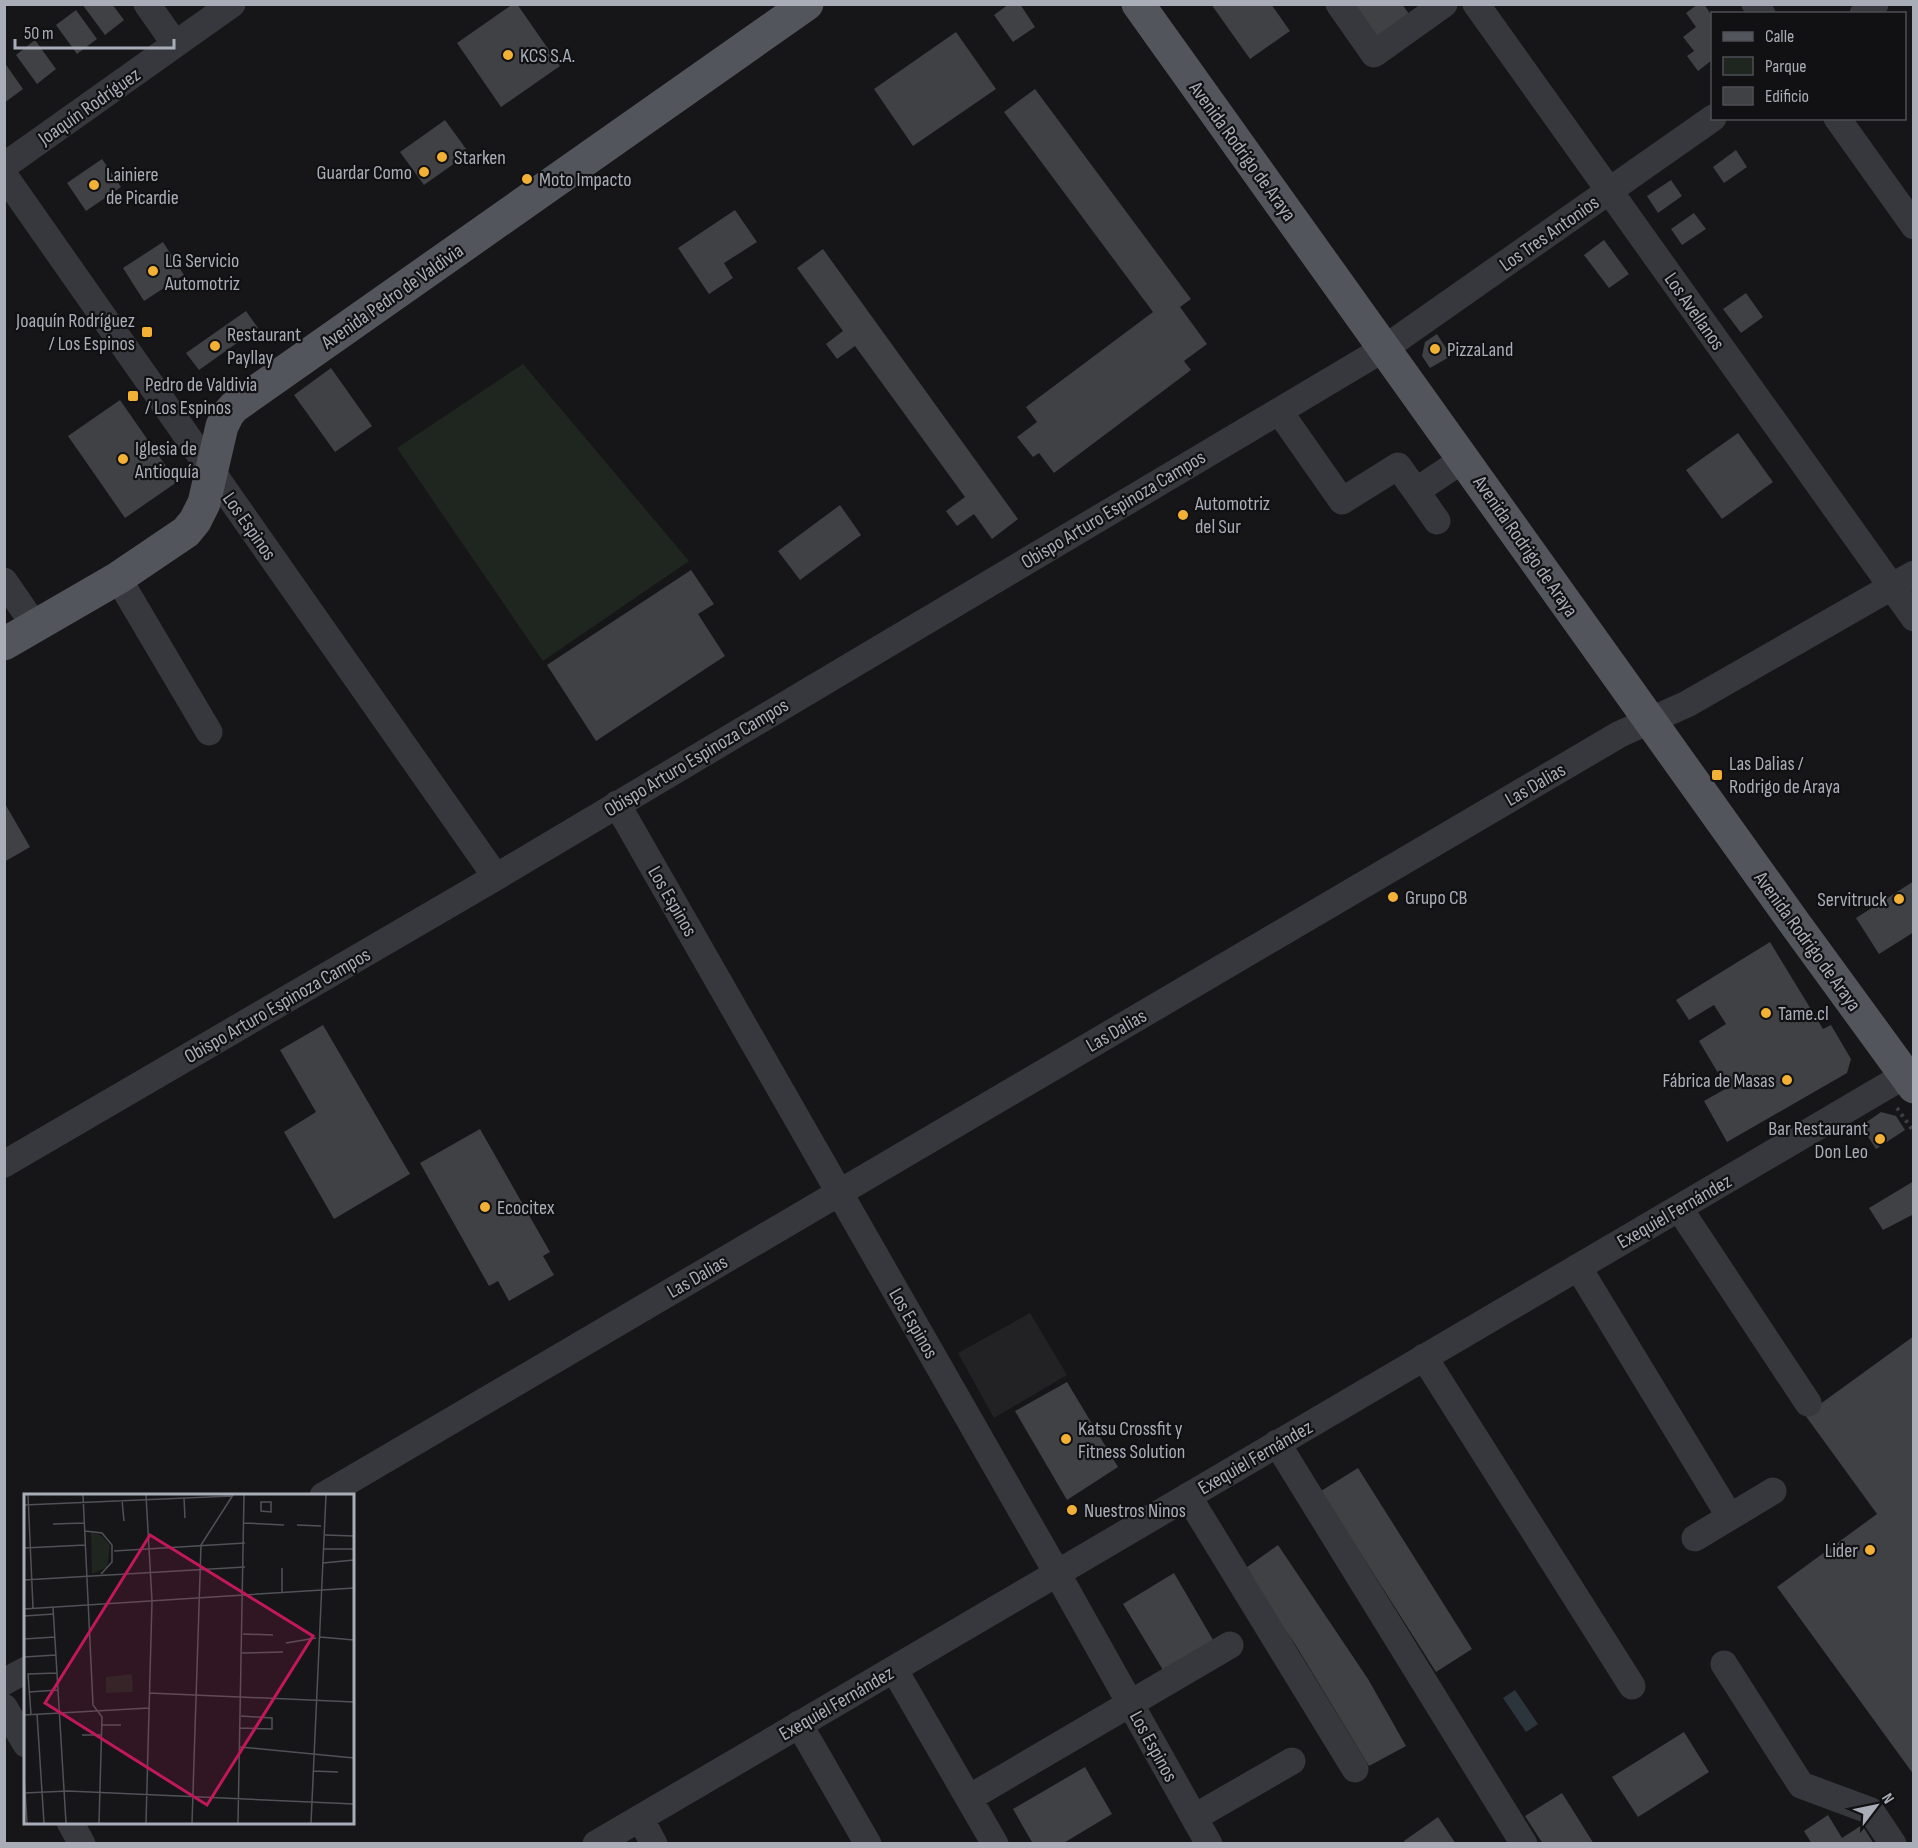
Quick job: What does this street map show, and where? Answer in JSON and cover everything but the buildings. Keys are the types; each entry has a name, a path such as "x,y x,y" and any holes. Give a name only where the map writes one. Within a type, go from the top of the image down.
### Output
{"main road":[{"name":"Avenida Pedro de Valdivia","path":"4,644 118,578 193,525 201,510 222,426 234,407 807,4"},
{"name":"Avenida Rodrigo de Araya","path":"1138,4 1650,720 1911,1077"}],"street":[{"path":"147,4 176,44"},
{"name":"Joaquín Rodríguez","path":"4,166 232,4"},
{"path":"1339,4 1374,54 1444,4"},
{"name":"Los Avellanos","path":"1476,4 1609,191 1903,581 1914,618"},
{"name":"Los Tres Antonios","path":"1385,348 1711,119"},
{"path":"1838,120 1914,226"},
{"name":"Los Espinos","path":"4,175 496,877"},
{"name":"Obispo Arturo Espinoza Campos","path":"4,1164 496,877 1385,348"},
{"path":"1279,411 1342,501 1398,466 1437,521"},
{"path":"1416,491 1464,459"},
{"path":"118,578 209,732"},
{"path":"4,581 35,626"},
{"name":"Las Dalias","path":"326,1494 1620,734 1687,705 1903,581"},
{"name":"Los Espinos","path":"617,804 1057,1573 1209,1844"},
{"name":"Exequiel Fernández","path":"596,1844 1679,1208 1911,1077"},
{"path":"1679,1208 1808,1403"},
{"path":"1578,1267 1730,1517"},
{"path":"1424,1357 1632,1686"},
{"path":"1277,1443 1524,1844"},
{"path":"1695,1538 1773,1491"},
{"path":"1188,1496 1355,1769"},
{"path":"969,1798 1230,1645"},
{"path":"1724,1664 1801,1785 1871,1811 1893,1844"},
{"path":"894,1669 995,1844"},
{"path":"4,1682 24,1671"},
{"path":"4,1707 24,1741"},
{"path":"799,1724 868,1844"},
{"path":"1195,1817 1292,1761"},
{"path":"640,1818 654,1844"},
{"path":"71,1824 82,1844"}],"shaded area":[{"path":"1030,1313 1067,1375 994,1418 958,1353"},
{"path":"1515,1690 1538,1724 1526,1732 1503,1698"}],"green space":[{"path":"523,364 689,561 543,661 397,448"}],"place":[{"name":"KCS S.A.","path":"508,55"},
{"name":"Starken","path":"442,157"},
{"name":"Guardar Como","path":"424,172"},
{"name":"Moto Impacto","path":"527,179"},
{"name":"Lainiere de Picardie","path":"94,185"},
{"name":"LG Servicio Automotriz","path":"153,271"},
{"name":"Joaquín Rodríguez / Los Espinos","path":"147,332"},
{"name":"Restaurant Payllay","path":"215,346"},
{"name":"PizzaLand","path":"1435,349"},
{"name":"Pedro de Valdivia / Los Espinos","path":"133,396"},
{"name":"Iglesia de Antioquía","path":"123,459"},
{"name":"Automotriz del Sur","path":"1183,515"},
{"name":"Las Dalias / Rodrigo de Araya","path":"1717,775"},
{"name":"Grupo CB","path":"1393,897"},
{"name":"Servitruck","path":"1899,899"},
{"name":"Tame.cl","path":"1766,1013"},
{"name":"Fábrica de Masas","path":"1787,1080"},
{"name":"Bar Restaurant Don Leo","path":"1880,1139"},
{"name":"Ecocitex","path":"485,1207"},
{"name":"Katsu Crossfit y Fitness Solution","path":"1066,1439"},
{"name":"Nuestros Ninos","path":"1072,1510"},
{"name":"Lider","path":"1870,1550"}]}
